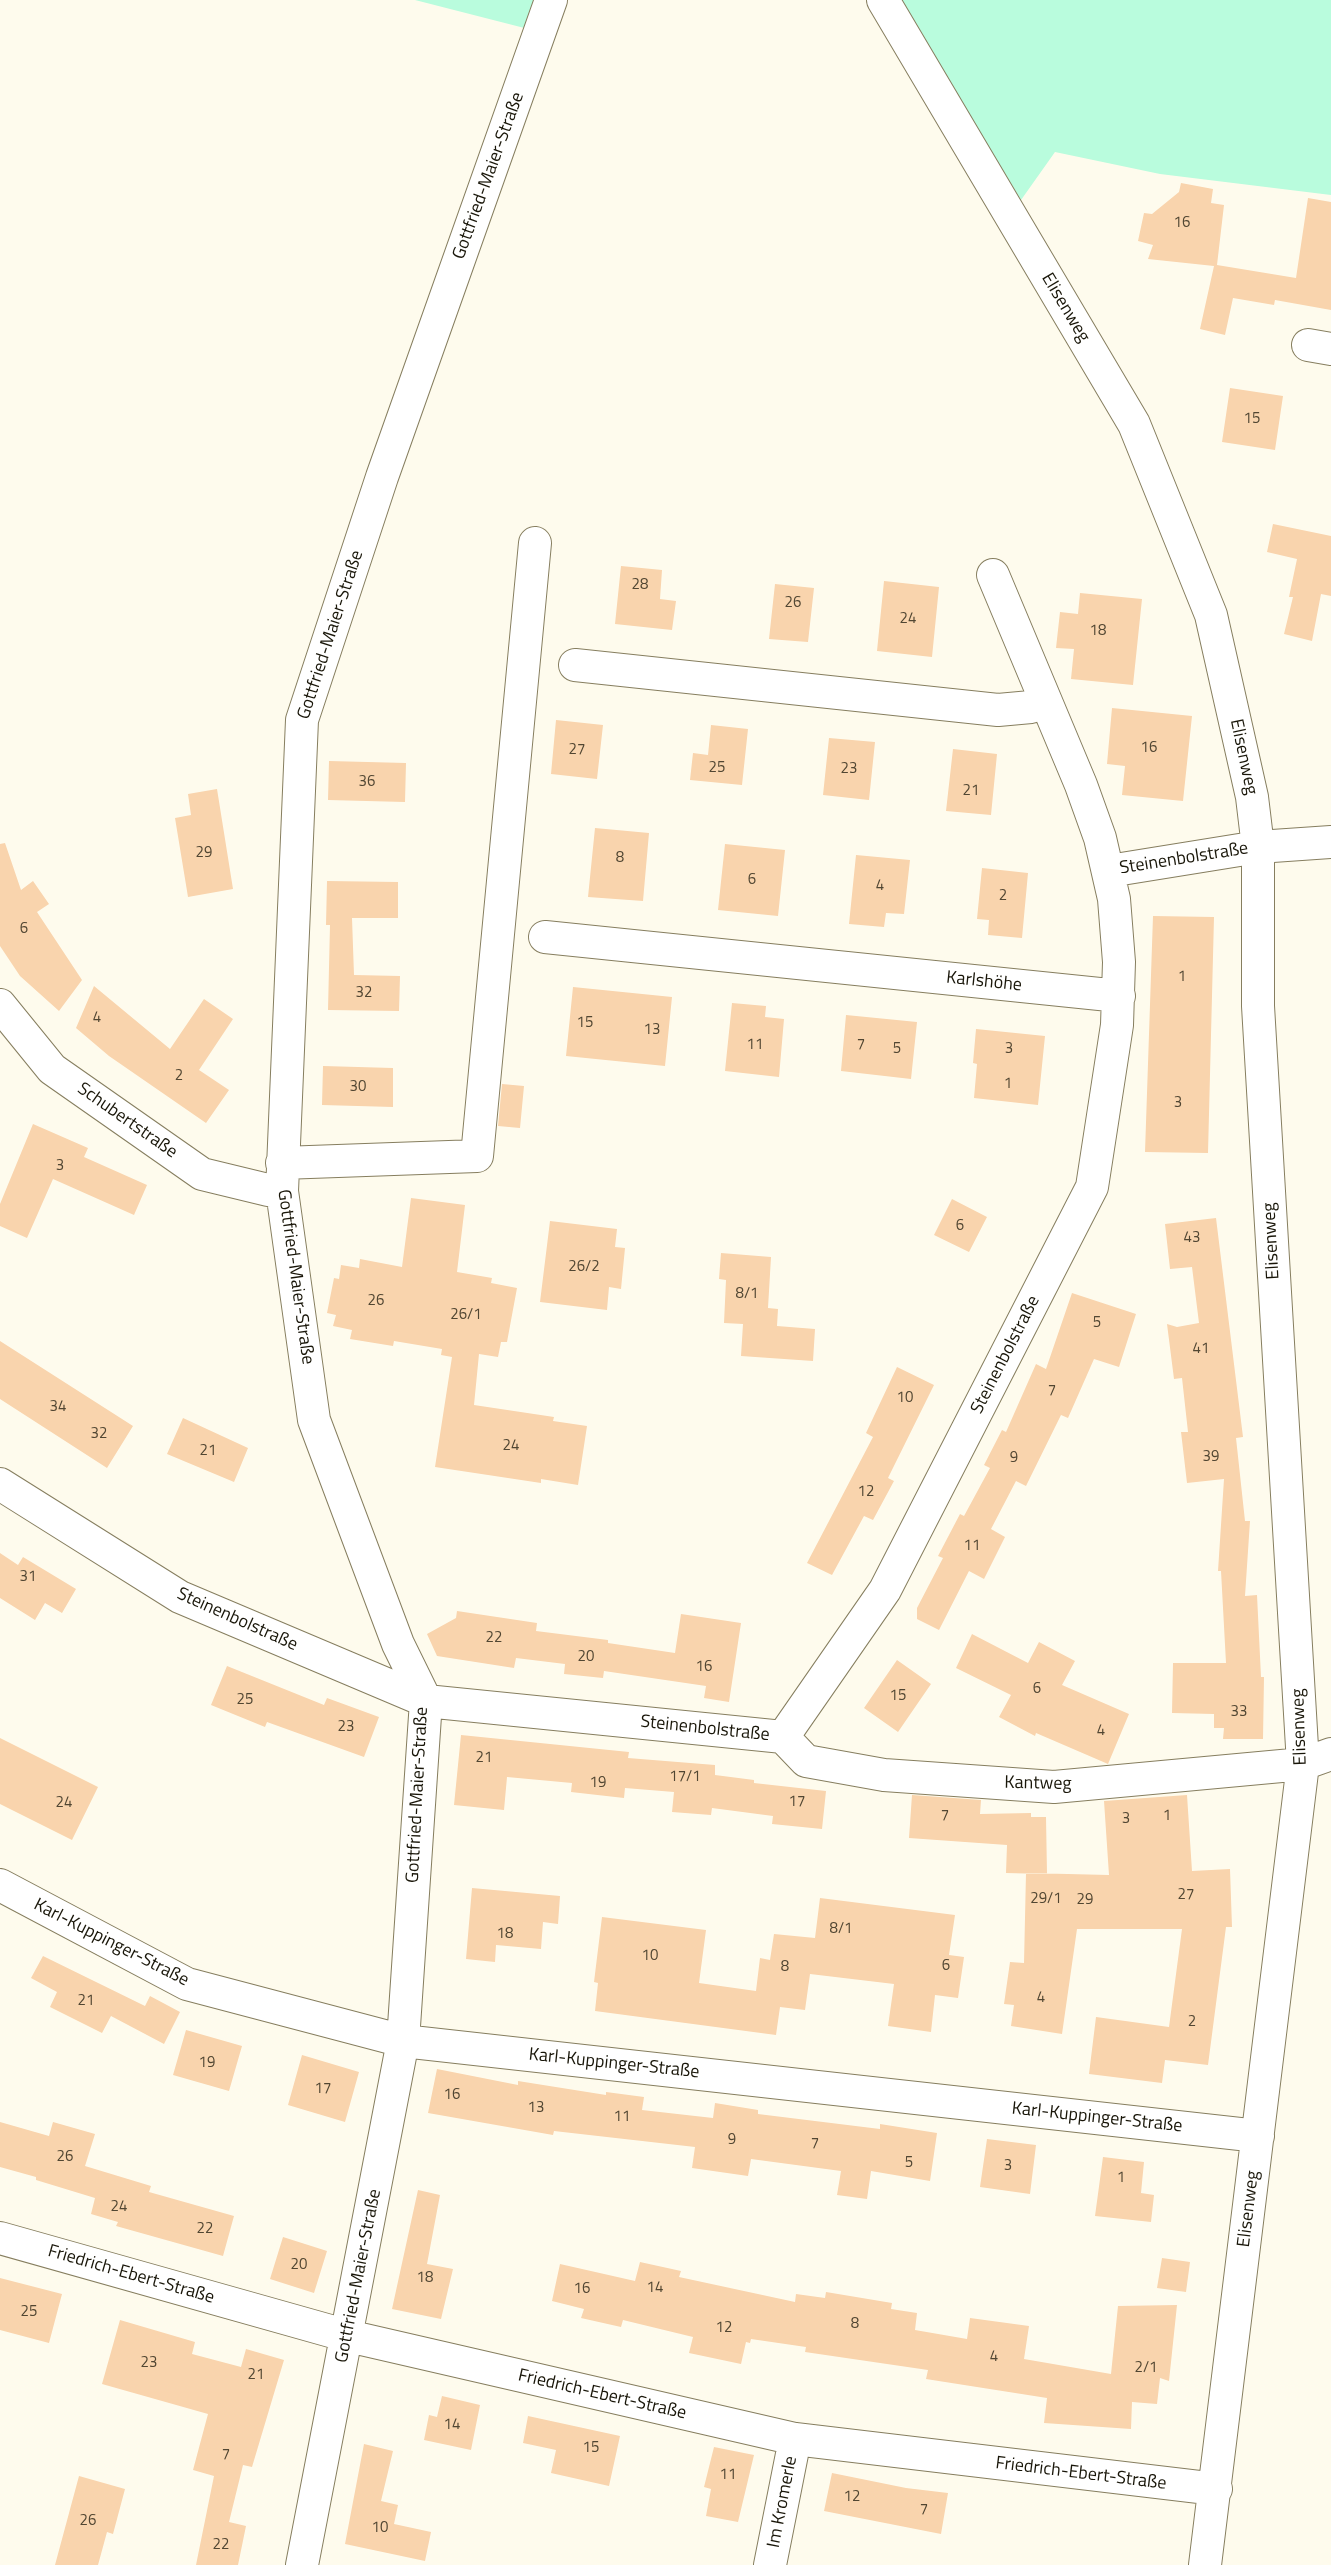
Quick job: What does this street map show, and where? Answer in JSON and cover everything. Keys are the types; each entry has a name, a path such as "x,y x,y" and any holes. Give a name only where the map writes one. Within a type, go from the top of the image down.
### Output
{"street":[{"name":"Gottfried-Maier-Straße","path":"303,2565 403,2041 426,1701 398,1644 314,1420 282,1177 302,720 382,477 551,0"},
{"name":"Elisenweg","path":"883,0 1134,423 1211,615 1252,797 1258,847 1258,1006 1317,1759 1258,2136 1205,2565"},
{"name":"Schubertstraße","path":"0,1005 52,1069 202,1174 268,1190 282,1177 477,1156 536,543"},
{"path":"993,575 1081,785 1109,871 1118,929 1119,996"},
{"path":"575,665 998,710 1031,707 1045,702"},
{"name":"Steinenbolstraße","path":"1109,871 1258,847 1331,842"},
{"name":"Karlshöhe","path":"545,937 1119,996"},
{"name":"Steinenbolstraße","path":"0,1484 180,1597 426,1701 783,1737 885,1590 1092,1187 1114,1053 1119,996"},
{"name":"Kantweg","path":"783,1737 806,1761 884,1775 1054,1787 1317,1759"},
{"name":"Karl-Kuppinger-Straße","path":"0,1885 187,1984 403,2041 1258,2136"},
{"name":"Friedrich-Ebert-Straße","path":"0,2238 348,2336 795,2439 1216,2489"},
{"name":"Im Kromerle","path":"770,2565 795,2439"}],"green space":[{"path":"415,0 551,0 540,32"},
{"path":"900,0 1331,0 1331,195 1160,174 1055,152 1021,200"}],"building":[{"path":"1181,183 1213,189 1211,203 1224,205 1217,265 1296,278 1308,198 1331,202 1331,310 1275,300 1274,305 1233,298 1225,335 1200,329 1214,266 1148,259 1153,245 1138,241 1144,213 1152,214 1179,192"},
{"path":"1230,388 1283,396 1275,450 1222,442"},
{"path":"1273,524 1331,536 1331,596 1321,594 1312,641 1284,634 1293,597 1289,597 1297,559 1267,552"},
{"path":"621,566 662,570 660,599 676,601 672,630 615,624"},
{"path":"884,581 939,587 932,657 877,651"},
{"path":"775,584 814,588 808,642 769,639"},
{"path":"1080,593 1142,599 1133,685 1071,679 1074,649 1056,648 1060,612 1078,614"},
{"path":"1112,708 1192,716 1183,801 1122,795 1125,766 1107,764"},
{"path":"556,720 603,725 597,779 551,774"},
{"path":"711,725 748,729 742,785 690,780 693,753 708,755"},
{"path":"829,738 875,742 869,800 823,795"},
{"path":"953,749 997,754 991,815 946,811"},
{"path":"329,761 406,763 405,802 328,800"},
{"path":"217,789 233,889 188,897 175,818 191,815 188,794"},
{"path":"595,828 649,833 643,901 588,897"},
{"path":"5,843 21,890 33,881 49,904 37,912 82,980 59,1011 20,976 0,946 0,844"},
{"path":"725,844 785,850 778,916 718,910"},
{"path":"856,855 910,860 904,914 886,913 884,927 849,924"},
{"path":"982,868 1028,873 1022,938 988,935 989,920 977,919"},
{"path":"327,881 398,882 398,918 352,918 354,975 400,976 399,1011 328,1010 330,925 326,925"},
{"path":"1153,916 1214,917 1208,1153 1145,1152"},
{"path":"94,986 170,1049 204,999 233,1019 199,1070 229,1090 206,1123 109,1056 76,1028"},
{"path":"573,987 672,997 665,1066 566,1056"},
{"path":"732,1003 766,1006 765,1017 784,1019 779,1077 725,1071"},
{"path":"846,1015 917,1022 911,1079 841,1071"},
{"path":"976,1029 1045,1036 1038,1105 974,1098 977,1064 973,1063"},
{"path":"323,1066 393,1068 393,1107 322,1105"},
{"path":"502,1084 524,1086 520,1128 498,1126"},
{"path":"33,1124 88,1148 84,1157 147,1185 134,1215 53,1179 27,1238 0,1226 0,1204"},
{"path":"411,1198 465,1205 457,1272 492,1278 491,1283 517,1288 507,1342 501,1342 498,1357 479,1354 474,1405 554,1417 553,1421 587,1426 578,1485 541,1479 541,1483 435,1467 452,1357 441,1355 442,1349 394,1341 393,1346 350,1339 352,1330 333,1326 336,1315 327,1313 334,1278 339,1279 341,1265 359,1268 360,1259 402,1267"},
{"path":"952,1199 987,1217 969,1252 934,1235"},
{"path":"1216,1218 1243,1437 1236,1438 1245,1521 1250,1521 1245,1596 1257,1595 1261,1677 1264,1677 1263,1739 1223,1739 1224,1728 1214,1728 1214,1714 1172,1713 1173,1663 1226,1663 1221,1571 1218,1571 1224,1479 1187,1483 1181,1432 1188,1432 1182,1378 1174,1379 1167,1324 1177,1327 1199,1323 1192,1267 1170,1269 1165,1224"},
{"path":"550,1221 617,1229 615,1247 625,1248 621,1289 609,1287 607,1310 540,1302"},
{"path":"721,1253 771,1257 768,1308 778,1309 777,1326 815,1329 813,1361 741,1356 743,1324 724,1323 726,1280 719,1279"},
{"path":"1072,1293 1136,1314 1119,1367 1094,1359 1068,1418 1061,1415 1026,1486 1016,1481 991,1529 1005,1537 984,1579 969,1571 939,1630 917,1619 917,1608 943,1558 938,1556 960,1514 964,1516 990,1468 984,1465 1002,1430 1006,1432 1036,1364 1046,1369"},
{"path":"0,1341 133,1426 107,1468 0,1399"},
{"path":"897,1367 934,1385 888,1478 894,1481 873,1520 864,1516 832,1575 807,1563 873,1437 866,1433"},
{"path":"183,1418 248,1448 234,1482 167,1454"},
{"path":"0,1553 18,1565 23,1557 76,1589 62,1613 45,1603 35,1620 0,1598"},
{"path":"457,1611 537,1623 536,1631 608,1640 608,1643 675,1653 681,1614 741,1623 729,1702 704,1698 706,1686 604,1671 603,1678 564,1674 565,1664 516,1658 514,1668 437,1656 427,1634 456,1618"},
{"path":"972,1634 1028,1663 1039,1642 1075,1661 1062,1685 1129,1714 1108,1764 1036,1733 1035,1736 999,1717 1011,1695 956,1668"},
{"path":"897,1660 931,1684 898,1732 864,1708"},
{"path":"227,1666 324,1705 327,1698 379,1717 364,1757 267,1722 265,1727 211,1705"},
{"path":"461,1735 629,1752 628,1758 715,1765 715,1775 754,1780 754,1783 826,1791 822,1829 772,1824 773,1816 712,1808 711,1815 672,1812 674,1792 625,1788 624,1798 571,1792 572,1783 507,1777 504,1810 454,1805"},
{"path":"0,1738 98,1787 72,1840 0,1804"},
{"path":"912,1795 981,1800 980,1814 1031,1813 1031,1817 1046,1817 1047,1874 1006,1873 1007,1845 909,1838"},
{"path":"1187,1795 1192,1871 1230,1869 1232,1927 1226,1927 1208,2065 1165,2060 1162,2083 1089,2074 1096,2017 1169,2027 1182,1929 1077,1929 1062,2034 1011,2026 1014,2005 1004,2004 1010,1962 1024,1963 1026,1873 1109,1875 1104,1801"},
{"path":"472,1888 560,1896 558,1924 543,1922 541,1949 496,1945 495,1962 466,1959"},
{"path":"820,1898 955,1915 949,1955 964,1957 958,1998 935,1995 931,2032 888,2026 894,1984 810,1974 805,2010 780,2007 776,2035 595,2011 598,1983 594,1982 602,1917 706,1930 699,1983 756,1991 760,1958 770,1960 774,1934 815,1938"},
{"path":"43,1956 145,2006 150,1996 180,2012 164,2044 111,2016 102,2033 50,2007 57,1992 31,1978"},
{"path":"186,2030 242,2046 229,2091 173,2075"},
{"path":"302,2055 359,2072 345,2122 288,2105"},
{"path":"437,2069 518,2085 518,2081 606,2095 606,2092 644,2097 642,2110 713,2118 715,2103 758,2110 758,2114 880,2129 880,2124 937,2133 930,2181 871,2171 867,2199 837,2195 841,2171 751,2159 748,2176 692,2168 695,2147 554,2131 553,2135 428,2113"},
{"path":"0,2122 49,2136 53,2122 95,2134 85,2166 151,2186 149,2192 234,2216 223,2256 116,2226 118,2222 91,2214 95,2198 0,2167"},
{"path":"987,2139 1036,2145 1030,2194 980,2187"},
{"path":"1103,2157 1144,2162 1141,2193 1154,2195 1151,2222 1095,2216"},
{"path":"418,2190 440,2195 427,2264 453,2269 441,2319 392,2309"},
{"path":"283,2237 327,2251 314,2293 270,2279"},
{"path":"1162,2258 1190,2262 1186,2292 1157,2288"},
{"path":"640,2262 681,2271 679,2277 795,2302 796,2294 825,2298 826,2292 892,2303 891,2309 917,2313 915,2330 967,2339 970,2318 1029,2326 1024,2359 1111,2374 1118,2306 1177,2305 1169,2381 1160,2378 1157,2404 1132,2402 1131,2429 1044,2423 1047,2398 926,2379 928,2370 805,2352 806,2347 751,2339 750,2343 746,2342 741,2364 689,2353 693,2337 623,2320 621,2327 581,2318 584,2309 552,2301 560,2264 635,2281"},
{"path":"0,2278 62,2294 49,2343 0,2330"},
{"path":"120,2320 195,2342 192,2354 241,2367 246,2349 284,2360 252,2467 243,2465 229,2522 246,2526 238,2565 196,2565 214,2476 193,2470 208,2414 102,2384"},
{"path":"442,2396 480,2405 471,2450 424,2440 429,2415 437,2417"},
{"path":"528,2416 620,2436 609,2486 551,2473 556,2450 523,2443"},
{"path":"364,2444 393,2451 381,2501 398,2505 394,2524 431,2532 425,2561 345,2544"},
{"path":"714,2447 754,2455 738,2522 706,2516 711,2489 704,2487"},
{"path":"832,2473 906,2488 948,2493 941,2534 824,2511"},
{"path":"79,2476 125,2489 113,2534 107,2532 98,2565 55,2565"}]}
